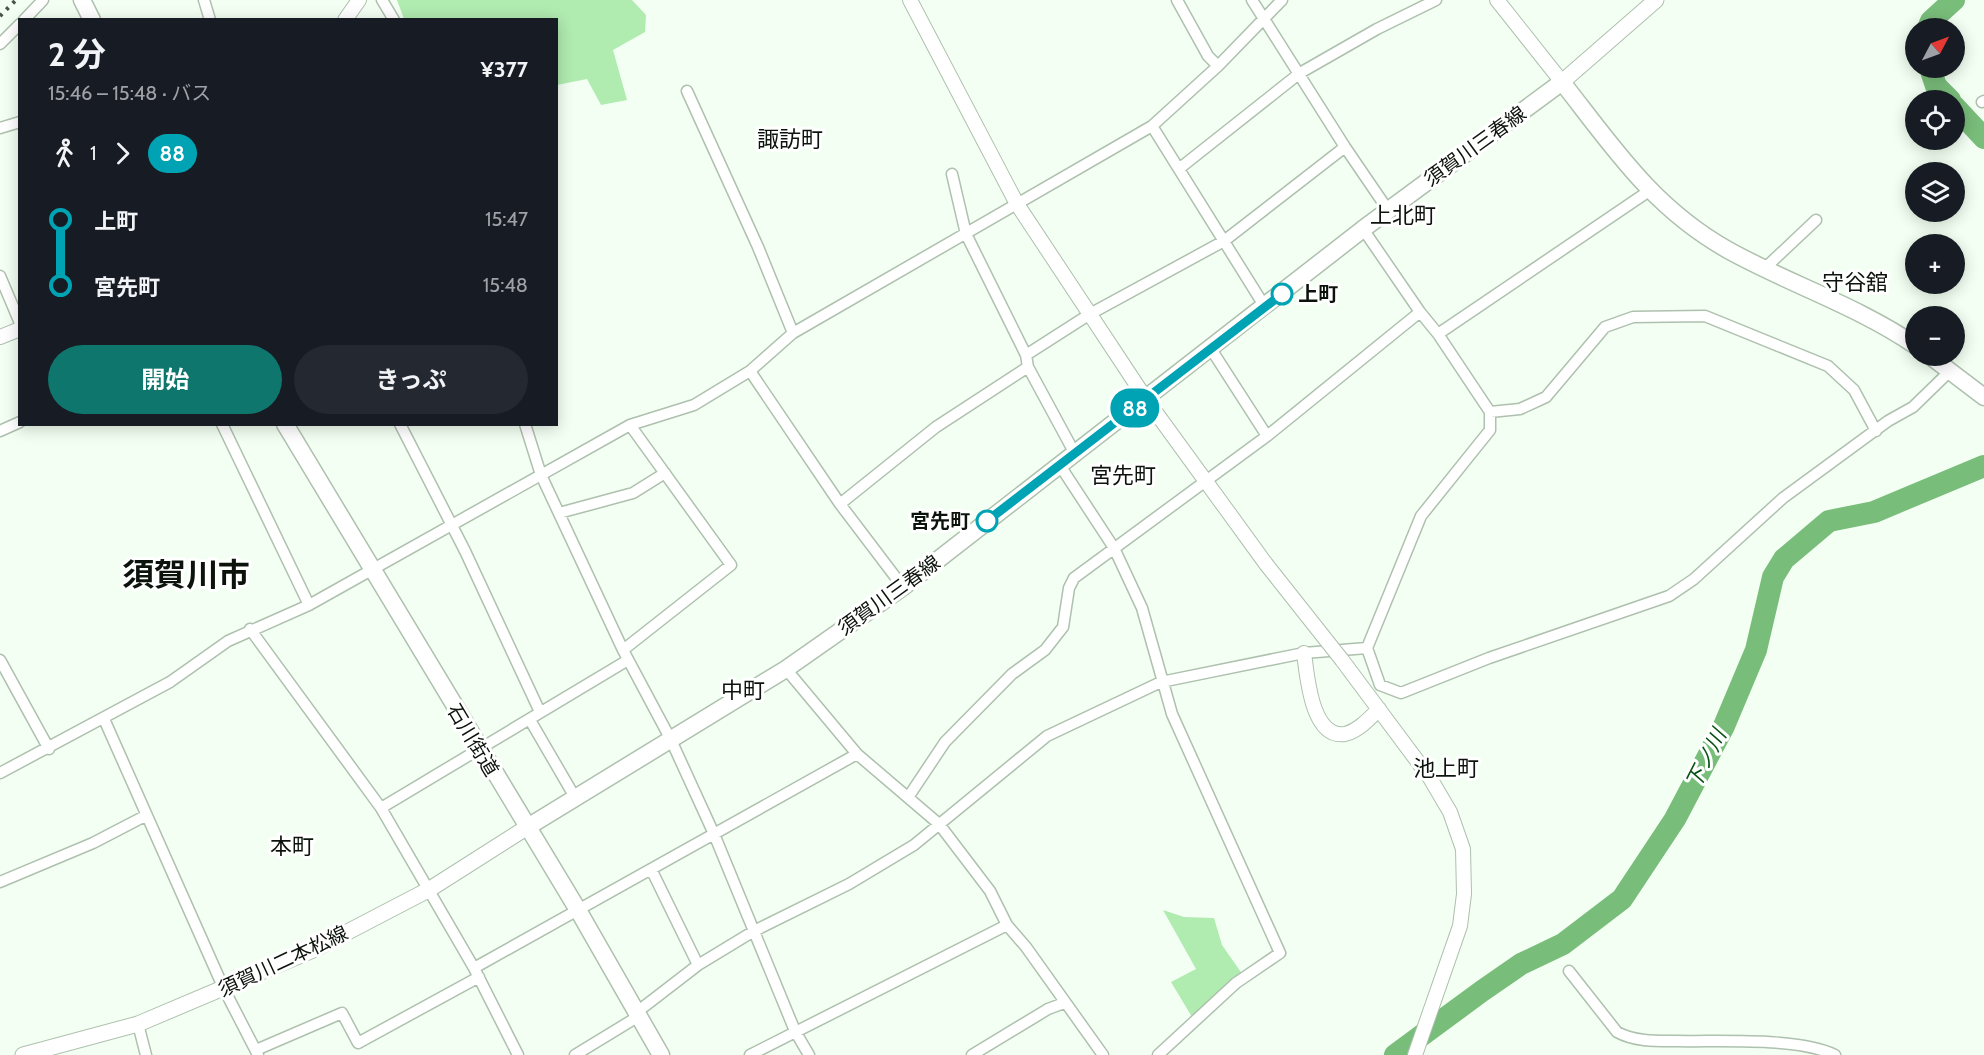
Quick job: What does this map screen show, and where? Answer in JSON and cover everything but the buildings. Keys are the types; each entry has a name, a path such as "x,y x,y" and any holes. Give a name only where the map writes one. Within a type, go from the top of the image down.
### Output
{"main road":[{"path":"82,0 91,18"},
{"path":"1656,0 1562,82 1649,191 1681,219 1717,243 1764,269 1843,306 1905,340"},
{"name":"須賀川三春線","path":"526,828 671,740 738,696 786,669 903,587 1363,229 1562,82"},
{"path":"1945,366 1984,397"},
{"name":"石川街道","path":"286,426 526,828 578,910 661,1055"},
{"name":"須賀川二本松線","path":"22,1055 138,1024 313,950 430,889 526,828"}],"street":[{"path":"26,18 43,0"},
{"path":"204,0 209,18"},
{"path":"346,18 359,0"},
{"path":"382,0 393,18"},
{"path":"910,0 1017,204 1146,399 1266,564 1342,660 1430,778 1450,812 1463,849 1464,894 1460,926 1415,1055"},
{"path":"1177,0 1208,56 1218,66"},
{"path":"1252,0 1345,147 1388,210"},
{"path":"0,773 49,749 170,682 228,641 250,629 282,619 309,605 630,425 694,405 750,371 793,333 1152,126 1218,66 1282,0"},
{"path":"1180,168 1300,73 1377,28 1436,0"},
{"path":"1497,0 1562,82"},
{"path":"0,44 18,26"},
{"path":"687,91 758,247 793,333"},
{"path":"0,128 18,123"},
{"path":"1152,126 1265,306"},
{"path":"1026,355 1090,314 1224,241 1345,147"},
{"path":"952,174 966,234 1026,355 1029,367 1074,453"},
{"path":"1438,334 1649,191"},
{"path":"1764,269 1816,220"},
{"path":"1363,229 1490,412 1490,430 1421,516 1367,648 1380,685 1401,693 1489,658 1669,596 1694,579 1784,498 1876,431 1913,408 1951,370"},
{"path":"0,276 18,318"},
{"path":"909,796 945,742 1012,674 1045,650 1063,627 1069,588 1074,578 1267,436 1420,312"},
{"path":"1490,412 1520,409 1546,397 1605,327 1633,317 1706,316 1828,366 1854,390 1876,431"},
{"path":"0,338 18,330"},
{"path":"1211,349 1267,436"},
{"path":"840,504 936,427 1029,367"},
{"path":"750,371 840,504 903,587"},
{"path":"0,431 18,423"},
{"path":"623,650 731,565 630,425"},
{"path":"223,426 309,605"},
{"path":"401,426 540,712"},
{"path":"526,426 541,475 623,650 671,740 714,834 795,1031 809,1055"},
{"path":"1059,464 1114,548 1142,608 1161,682 1172,714 1280,953 1236,983 1158,1055"},
{"path":"559,513 633,493 665,473"},
{"path":"250,629 381,808 430,889 518,1055"},
{"path":"576,1055 638,1014 698,964 754,932 849,884 914,845 1047,736 1161,682 1304,652 1367,648"},
{"path":"1304,652 1311,701 1321,723 1332,732 1344,734 1359,727 1379,710"},
{"path":"0,660 49,749"},
{"path":"381,808 628,660"},
{"path":"786,669 858,754 939,824 990,891 1007,926 1026,947 1103,1055"},
{"path":"104,718 224,989 257,1052 342,1013 358,1043 578,910 652,871 858,754"},
{"path":"530,720 576,799"},
{"path":"0,882 93,843 146,816"},
{"path":"652,871 698,964"},
{"path":"750,1055 1007,926"},
{"path":"1569,971 1617,1032 1623,1036 1653,1041 1753,1042 1812,1047 1835,1055"},
{"path":"972,1055 1048,1009 1064,1003"},
{"path":"138,1024 146,1055"}],"green space":[{"path":"397,0 632,0 646,15 645,32 613,50 627,100 601,105 587,79 558,85 558,18 404,18"},
{"path":"1163,910 1184,917 1214,918 1222,945 1245,978 1192,1017 1171,982 1196,969"}],"waterway":[{"name":"下ノ川","path":"1934,18 1954,0"},
{"name":"下ノ川","path":"1933,78 1940,90"},
{"name":"下ノ川","path":"1965,118 1984,138"},
{"name":"下ノ川","path":"1395,1055 1521,964 1563,944 1622,899 1675,819 1724,726 1756,650 1773,577 1784,559 1829,521 1874,512 1984,466"}],"railway":[{"path":"0,16 16,0"}],"bus line":[{"name":"88","path":"987,521 1282,294"}],"place":[{"name":"上町","path":"1282,294"},
{"name":"宮先町","path":"987,521"}],"district":[{"name":"諏訪町","path":"790,139"},
{"name":"上北町","path":"1403,215"},
{"name":"守谷舘","path":"1855,282"},
{"name":"宮先町","path":"1123,475"},
{"name":"須賀川市","path":"186,575"},
{"name":"中町","path":"743,690"},
{"name":"池上町","path":"1446,768"},
{"name":"本町","path":"292,846"}]}
